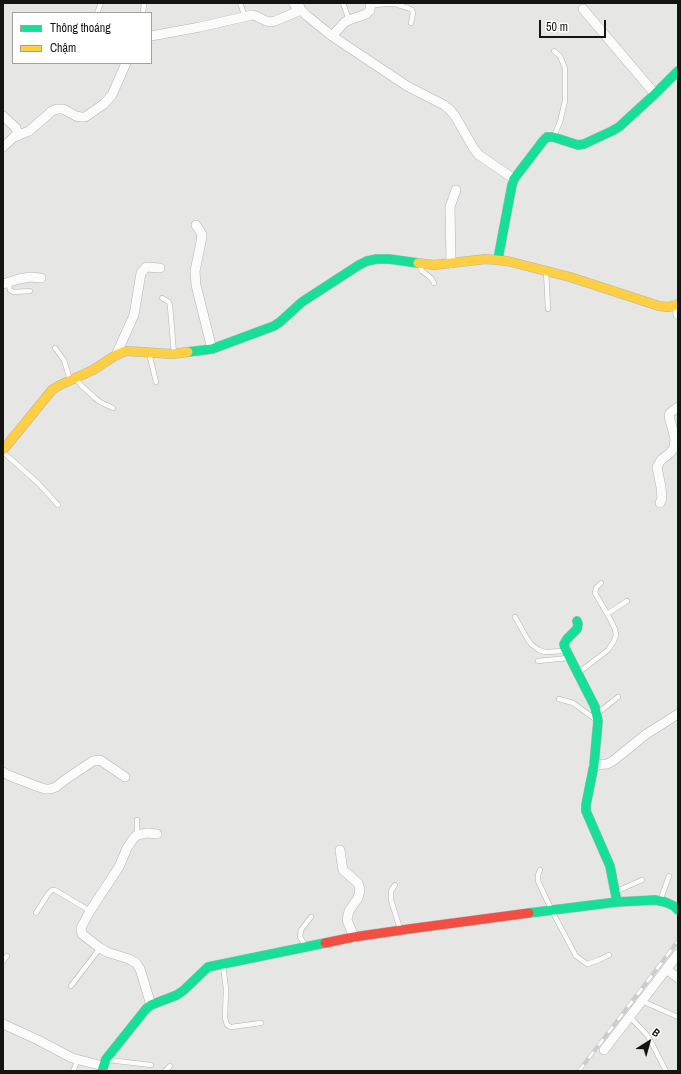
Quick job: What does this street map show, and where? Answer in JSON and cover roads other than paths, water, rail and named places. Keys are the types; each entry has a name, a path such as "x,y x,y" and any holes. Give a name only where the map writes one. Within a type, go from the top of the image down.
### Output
{"street":[{"path":"332,36 345,22 366,14 370,10 371,4"},
{"path":"152,36 252,15 270,22 275,21 298,8 332,36 412,90 444,105 455,116 479,155 514,179"},
{"path":"583,9 655,94"},
{"path":"3,147 9,140 29,131 52,111 57,109 63,109 81,117 85,117 104,104 112,95 126,64"},
{"path":"498,259 514,179 543,141 548,137 553,137 578,145 584,144 612,131 655,94 678,71"},
{"path":"3,116 16,128 18,136"},
{"path":"451,263 450,207 456,190"},
{"path":"196,225 202,235 202,242 195,271 196,285 212,349"},
{"path":"3,451 52,390 93,370 116,354 126,351 174,354 212,349 274,326 302,302 359,265 377,259 389,259 434,265 486,259 507,260 570,277 658,306 677,304 678,315"},
{"path":"116,354 134,315 141,273 146,267 160,268"},
{"path":"6,283 30,277 41,278"},
{"path":"660,503 662,498 657,467 661,460 674,448 675,439 669,416 670,413 678,407"},
{"path":"577,621 578,624 576,629 565,642 565,648 598,718 594,766 586,811 610,866 617,902"},
{"path":"594,766 614,762 645,734 678,714"},
{"path":"3,772 44,789 50,789 56,787 93,761 100,760 125,777"},
{"path":"151,1005 140,969 136,963 100,948 82,934 81,928 90,911 119,867 132,840 137,835 147,833 156,834"},
{"path":"340,850 343,870 358,883 360,890 358,898 349,911 347,920 354,937"},
{"path":"3,1024 45,1043 65,1056 104,1066 146,1009 151,1005 177,995 208,967 215,965 354,937 617,902 655,900 665,902 674,906 678,910"},
{"path":"604,1050 678,954"},
{"path":"666,969 678,978"}],"lane":[{"path":"240,3 245,17"},
{"path":"290,3 298,8"},
{"path":"343,3 349,20"},
{"path":"371,4 395,4 408,8 412,10 413,13 411,23"},
{"path":"553,137 560,122 565,101 565,68 560,56 554,52"},
{"path":"419,264 422,271 428,275 434,283"},
{"path":"546,271 548,309"},
{"path":"6,283 13,292 30,291"},
{"path":"162,298 169,302 170,306 174,354"},
{"path":"55,348 64,360 73,379 100,402 113,408"},
{"path":"148,352 156,382"},
{"path":"3,451 38,483 58,505"},
{"path":"578,673 608,650 616,635 607,614 595,593 596,588 601,583"},
{"path":"607,614 627,601"},
{"path":"515,617 528,640 539,650 568,654"},
{"path":"538,661 568,654"},
{"path":"559,699 573,703 598,718 618,697"},
{"path":"137,820 137,835"},
{"path":"540,870 538,881 576,956 586,964 609,955"},
{"path":"660,902 669,876"},
{"path":"615,892 642,880"},
{"path":"395,885 391,892 391,900 400,930"},
{"path":"36,913 52,890 61,892 90,911"},
{"path":"306,947 300,937 301,930 311,917"},
{"path":"71,986 100,948"},
{"path":"3,961 7,956"},
{"path":"223,963 226,989 225,1018 227,1026 231,1027 261,1023"},
{"path":"642,1001 678,1017"},
{"path":"630,1017 648,1036 666,1071"},
{"path":"73,1071 78,1060"},
{"path":"104,1066 151,1066"},
{"path":"165,1071 170,1066"}],"railway":[{"path":"579,1071 678,941"}]}
